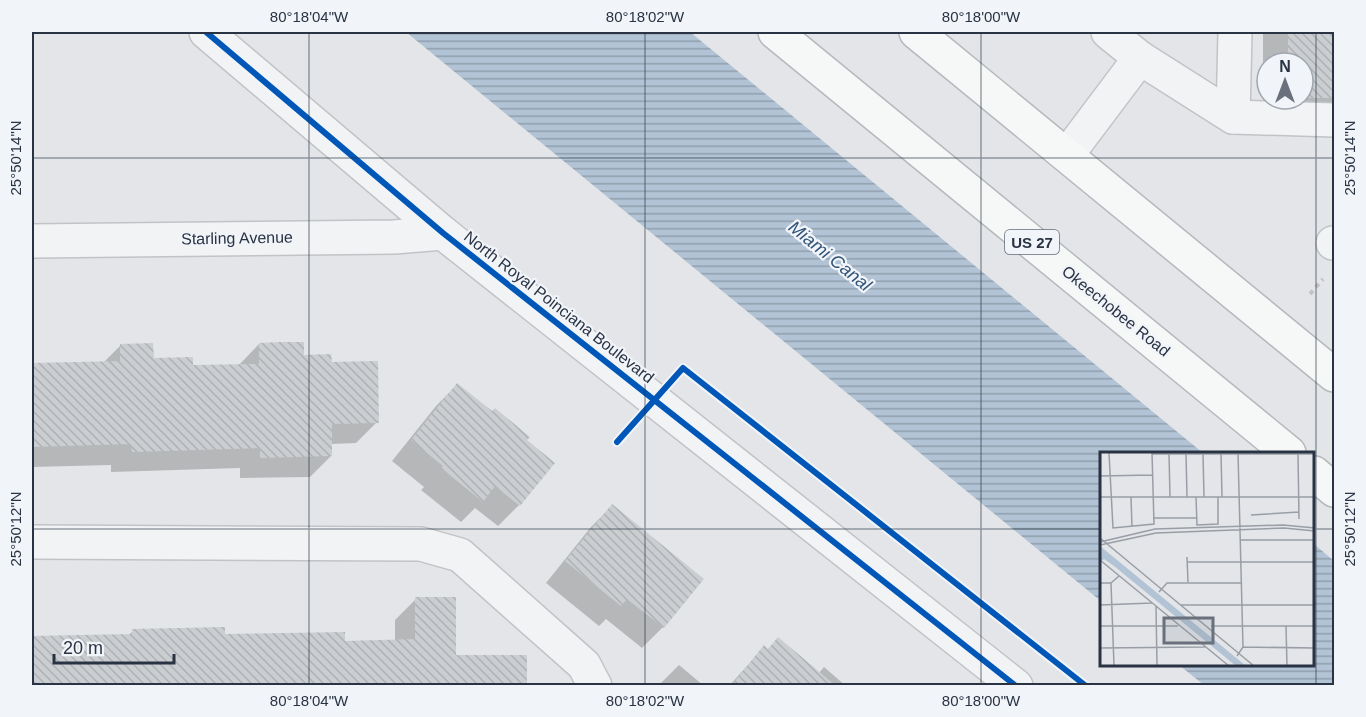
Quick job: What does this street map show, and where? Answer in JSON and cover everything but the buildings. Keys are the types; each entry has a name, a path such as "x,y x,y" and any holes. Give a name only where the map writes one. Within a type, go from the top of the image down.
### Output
{"highway":[{"name":"Okeechobee Road","path":"775,32 1288,452"},
{"path":"916,32 1335,375"},
{"path":"1315,474 1335,490"}],"street":[{"name":"North Royal Poinciana Boulevard","path":"206,32 443,233 1016,686"},
{"path":"1233,117 1235,32"},
{"path":"1067,155 1121,40 1233,117 1335,120"},
{"name":"Starling Avenue","path":"32,241 394,237 443,233"},
{"path":"32,542 421,544 460,555 584,665 594,686"}],"path":[{"path":"1311,294 1324,277"}],"water":[{"name":"Miami Canal","path":"406,32 690,32 1202,452 1100,452 1100,600"},
{"path":"1315,545 1334,561 1334,685 1204,685 1180,666 1315,666"}],"cycle path":[{"path":"206,32 443,233 1016,686"},
{"path":"617,442 683,368 1086,686"}]}
